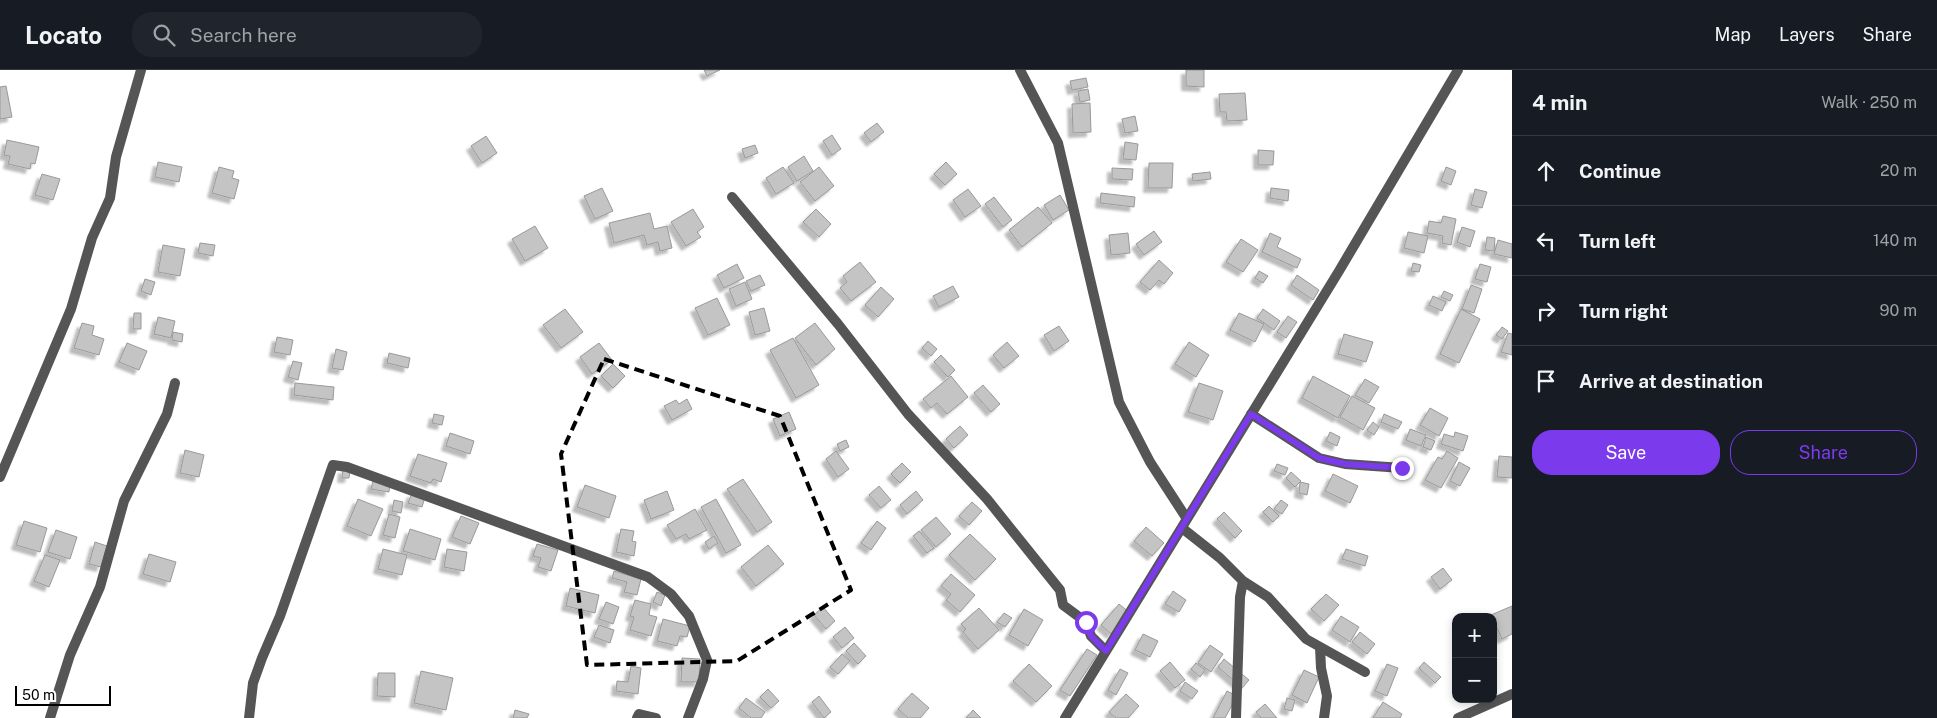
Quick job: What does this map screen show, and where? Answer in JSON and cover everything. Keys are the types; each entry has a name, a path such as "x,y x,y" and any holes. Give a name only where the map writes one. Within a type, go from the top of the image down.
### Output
{"street":[{"path":"0,477 71,309 92,238 110,198 116,157 141,70"},
{"path":"1020,70 1058,143 1119,402 1184,524 1243,581 1268,597 1306,638 1365,672"},
{"path":"1066,718 1458,70"},
{"path":"732,197 838,324 908,414 987,499 1060,590 1063,605 1086,622 1091,636 1106,651"},
{"path":"50,718 70,655 100,587 124,501 167,414 175,383"},
{"path":"1251,414 1319,458 1345,464 1402,468"},
{"path":"249,718 253,683 280,616 333,465 346,467 648,577 670,594 689,616 707,660 703,679 688,718"},
{"path":"1236,718 1240,597 1243,581"},
{"path":"1320,647 1321,668 1327,696 1324,718"},
{"path":"1458,718 1512,694"},
{"path":"637,718 639,714 656,718"}],"highlighted area":[{"path":"604,359 780,416 851,590 737,661 587,665 561,454"}],"building":[{"path":"704,70 720,70 707,76"},
{"path":"1186,70 1204,70 1204,87 1186,86"},
{"path":"1086,78 1088,87 1072,90 1070,81"},
{"path":"6,86 12,117 0,119 0,87"},
{"path":"1088,89 1090,100 1080,102 1078,91"},
{"path":"1245,93 1247,120 1227,121 1226,112 1220,112 1219,94"},
{"path":"1090,103 1091,132 1073,133 1072,104"},
{"path":"1135,116 1138,131 1125,133 1122,119"},
{"path":"877,123 884,132 871,142 864,133"},
{"path":"832,135 841,149 832,155 823,141"},
{"path":"486,136 497,153 482,163 471,146"},
{"path":"7,140 39,147 35,164 31,163 30,169 8,164 10,156 4,155"},
{"path":"1125,142 1138,144 1136,160 1123,159"},
{"path":"755,145 758,153 745,158 742,149"},
{"path":"1258,150 1274,151 1273,165 1258,165"},
{"path":"804,156 813,171 797,181 788,167"},
{"path":"158,162 182,167 179,182 155,177"},
{"path":"946,162 957,174 945,185 934,174"},
{"path":"1149,163 1173,163 1172,188 1148,188"},
{"path":"219,167 234,171 232,178 239,180 234,199 212,193"},
{"path":"783,167 794,183 776,194 766,178"},
{"path":"819,167 834,186 815,201 800,182"},
{"path":"1446,167 1456,171 1451,185 1441,181"},
{"path":"1112,168 1133,169 1132,180 1112,179"},
{"path":"1210,172 1211,179 1193,181 1192,174"},
{"path":"42,174 60,179 53,200 35,195"},
{"path":"602,188 613,211 595,219 584,196"},
{"path":"1271,188 1289,190 1288,201 1270,198"},
{"path":"968,189 981,206 965,217 953,200"},
{"path":"1475,189 1487,192 1482,208 1471,205"},
{"path":"1101,193 1135,197 1134,207 1100,203"},
{"path":"1060,195 1069,210 1053,220 1044,205"},
{"path":"994,197 1012,220 1003,227 985,204"},
{"path":"1038,207 1052,223 1022,247 1009,230"},
{"path":"693,209 704,227 697,232 701,237 686,246 671,222"},
{"path":"816,209 831,224 819,237 803,222"},
{"path":"650,213 654,229 667,226 672,248 660,251 658,242 647,245 644,235 614,243 609,223"},
{"path":"1443,216 1456,219 1451,245 1442,243 1443,236 1427,233 1429,221 1441,223"},
{"path":"535,226 548,248 525,261 512,239"},
{"path":"1462,227 1475,231 1470,247 1457,242"},
{"path":"1154,231 1162,242 1144,255 1136,244"},
{"path":"1408,232 1428,236 1424,253 1404,248"},
{"path":"1128,233 1130,253 1111,255 1109,235"},
{"path":"1270,233 1281,238 1277,247 1301,259 1297,268 1262,252"},
{"path":"1487,237 1495,238 1494,251 1485,250"},
{"path":"1241,239 1258,250 1243,272 1226,262"},
{"path":"1498,240 1512,244 1512,258 1494,254"},
{"path":"200,243 215,245 213,256 198,253"},
{"path":"163,245 185,249 180,276 158,272"},
{"path":"1159,260 1173,273 1164,284 1159,280 1150,290 1140,282"},
{"path":"860,262 876,282 851,301 840,288 847,282 843,276"},
{"path":"1413,263 1421,265 1419,272 1411,271"},
{"path":"737,264 744,278 724,288 717,275"},
{"path":"1480,264 1491,267 1487,282 1475,279"},
{"path":"1259,271 1268,276 1263,283 1255,278"},
{"path":"760,275 765,285 751,291 746,281"},
{"path":"1297,275 1319,290 1313,300 1291,285"},
{"path":"145,279 155,282 151,295 141,291"},
{"path":"745,282 752,299 736,306 729,289"},
{"path":"1471,285 1482,289 1474,313 1462,309"},
{"path":"953,286 959,297 939,307 933,296"},
{"path":"881,287 894,299 878,317 865,305"},
{"path":"1444,291 1453,295 1450,301 1441,297"},
{"path":"1433,296 1446,302 1442,311 1429,305"},
{"path":"717,298 730,325 708,335 695,308"},
{"path":"764,308 770,331 755,335 749,312"},
{"path":"565,309 583,332 561,348 543,325"},
{"path":"1263,309 1280,321 1274,330 1257,318"},
{"path":"1461,309 1480,319 1459,363 1440,354"},
{"path":"134,313 141,313 141,329 133,329"},
{"path":"1239,313 1264,324 1255,342 1230,330"},
{"path":"1288,316 1297,322 1286,338 1277,332"},
{"path":"158,317 175,321 171,338 154,334"},
{"path":"82,323 94,326 92,335 104,339 99,355 74,348"},
{"path":"815,323 835,349 816,365 795,338"},
{"path":"1059,326 1069,341 1054,351 1044,335"},
{"path":"1502,327 1508,331 1502,339 1496,335"},
{"path":"173,332 183,334 182,342 172,340"},
{"path":"1508,333 1512,334 1512,355 1501,352"},
{"path":"1344,334 1373,342 1366,362 1338,354"},
{"path":"277,337 293,340 290,355 274,352"},
{"path":"793,338 819,385 796,398 770,350"},
{"path":"928,341 937,349 931,356 922,348"},
{"path":"1007,342 1019,356 1004,368 993,355"},
{"path":"1189,342 1209,355 1196,377 1175,364"},
{"path":"127,343 147,351 139,370 119,362"},
{"path":"599,343 612,360 592,374 580,357"},
{"path":"336,349 347,352 343,370 332,368"},
{"path":"389,353 410,358 408,368 387,363"},
{"path":"941,355 955,370 948,377 934,362"},
{"path":"293,361 302,363 298,380 288,377"},
{"path":"613,364 625,376 613,388 601,376"},
{"path":"951,376 968,397 947,414 937,403 931,408 923,399"},
{"path":"1313,376 1350,396 1338,418 1302,398"},
{"path":"1365,379 1379,387 1369,403 1355,395"},
{"path":"295,383 334,387 333,400 294,395"},
{"path":"1199,383 1223,391 1213,420 1188,412"},
{"path":"983,385 1000,404 991,412 974,393"},
{"path":"1352,396 1375,408 1363,430 1340,417"},
{"path":"687,399 692,409 672,420 664,406 676,400 679,404"},
{"path":"1430,408 1448,418 1439,436 1420,425"},
{"path":"789,412 796,429 780,436 773,419"},
{"path":"434,414 444,416 442,425 432,423"},
{"path":"1384,414 1402,422 1398,429 1381,422"},
{"path":"1373,422 1379,427 1374,435 1367,430"},
{"path":"960,426 968,435 954,448 946,439"},
{"path":"1410,429 1426,435 1421,446 1406,440"},
{"path":"1330,432 1340,437 1337,446 1326,441"},
{"path":"1455,432 1468,436 1463,451 1441,444 1444,434 1454,437"},
{"path":"450,433 474,441 470,454 446,446"},
{"path":"1426,437 1435,441 1431,450 1423,447"},
{"path":"846,440 849,447 840,451 837,444"},
{"path":"185,450 204,455 199,477 180,473"},
{"path":"836,451 849,469 838,477 826,459"},
{"path":"1447,451 1458,458 1441,488 1425,480 1438,457 1442,459"},
{"path":"418,454 447,463 441,482 433,479 431,483 410,476"},
{"path":"1499,456 1512,457 1512,478 1497,477"},
{"path":"1459,462 1470,468 1460,486 1450,481"},
{"path":"902,463 911,472 900,483 891,474"},
{"path":"1277,464 1288,468 1285,475 1274,471"},
{"path":"343,469 350,470 349,478 342,478"},
{"path":"1291,472 1301,481 1295,487 1286,478"},
{"path":"1333,474 1358,486 1350,503 1325,491"},
{"path":"743,479 772,522 757,532 727,489"},
{"path":"373,481 390,484 389,492 371,489"},
{"path":"1300,482 1309,484 1307,495 1299,493"},
{"path":"585,485 616,496 609,518 577,507"},
{"path":"879,486 891,500 881,508 869,495"},
{"path":"667,491 674,510 651,519 644,500"},
{"path":"916,491 923,500 907,514 900,505"},
{"path":"412,493 425,497 422,507 408,503"},
{"path":"358,499 383,509 371,536 347,526"},
{"path":"716,499 741,545 726,553 701,507"},
{"path":"394,500 403,502 401,513 392,511"},
{"path":"1281,500 1288,505 1282,514 1274,509"},
{"path":"972,502 982,511 969,525 959,516"},
{"path":"1269,506 1279,516 1273,522 1263,512"},
{"path":"695,509 707,530 689,539 686,534 676,539 667,525"},
{"path":"1224,512 1242,531 1235,538 1217,519"},
{"path":"389,514 400,517 395,538 383,535"},
{"path":"461,516 479,523 470,544 452,537"},
{"path":"936,517 951,534 936,547 921,530"},
{"path":"24,521 47,528 40,552 16,545"},
{"path":"877,521 886,528 871,550 861,543"},
{"path":"1146,527 1164,543 1152,556 1134,541"},
{"path":"410,529 441,539 435,560 403,551"},
{"path":"621,529 634,531 632,541 636,542 634,556 616,552"},
{"path":"56,530 77,537 70,559 48,552"},
{"path":"919,531 934,548 927,553 913,536"},
{"path":"970,534 996,559 975,580 949,555"},
{"path":"714,536 718,543 709,549 705,542"},
{"path":"95,542 107,546 101,567 89,564"},
{"path":"537,544 558,550 551,571 538,567 541,558 533,556"},
{"path":"768,545 784,564 756,586 741,567"},
{"path":"383,549 407,555 402,575 378,569"},
{"path":"447,549 467,552 464,571 444,567"},
{"path":"1346,549 1368,556 1365,566 1342,559"},
{"path":"149,554 176,562 170,582 143,574"},
{"path":"45,555 60,560 49,587 34,581"},
{"path":"1443,568 1452,580 1440,589 1431,577"},
{"path":"614,571 641,579 637,595 624,592 627,582 612,578"},
{"path":"951,574 975,595 960,612 946,600 951,594 941,586"},
{"path":"570,588 599,595 595,613 566,606"},
{"path":"1173,591 1186,600 1179,612 1165,604"},
{"path":"657,592 665,595 661,606 653,602"},
{"path":"1326,594 1339,605 1324,621 1311,609"},
{"path":"635,600 651,604 649,615 657,617 651,636 630,630 634,617 630,616"},
{"path":"606,602 619,607 613,624 599,619"},
{"path":"1119,604 1129,612 1111,634 1101,625"},
{"path":"1512,606 1512,634 1502,639 1497,628 1496,613"},
{"path":"823,607 835,621 826,629 814,615"},
{"path":"979,608 999,630 978,649 963,632 966,629 961,624"},
{"path":"1024,609 1043,620 1028,646 1009,635"},
{"path":"1004,613 1012,618 1005,627 997,622"},
{"path":"1341,616 1359,627 1350,642 1332,630"},
{"path":"663,619 690,626 687,637 680,636 677,646 657,641"},
{"path":"599,625 614,630 610,643 594,637"},
{"path":"845,627 854,638 842,648 833,637"},
{"path":"1360,632 1375,644 1367,654 1352,642"},
{"path":"1143,634 1158,641 1150,657 1135,650"},
{"path":"854,643 866,656 858,664 846,651"},
{"path":"1210,645 1223,654 1211,672 1198,663"},
{"path":"1087,649 1097,655 1070,696 1060,690"},
{"path":"842,654 850,661 838,674 830,667"},
{"path":"682,658 700,659 699,682 681,682"},
{"path":"1224,659 1249,680 1242,688 1218,667"},
{"path":"1170,662 1185,680 1175,688 1160,671"},
{"path":"1424,662 1441,677 1435,683 1419,668"},
{"path":"1196,663 1205,670 1200,677 1191,669"},
{"path":"1029,664 1052,686 1036,702 1013,681"},
{"path":"1387,664 1398,668 1387,696 1375,691"},
{"path":"631,666 641,668 638,694 616,691 617,681 628,682"},
{"path":"1120,669 1128,673 1116,695 1108,690"},
{"path":"1304,670 1319,677 1307,703 1292,695"},
{"path":"421,671 453,678 446,710 414,703"},
{"path":"378,673 395,673 395,697 377,696"},
{"path":"1185,682 1198,691 1192,699 1180,691"},
{"path":"768,689 779,701 771,708 760,697"},
{"path":"1227,691 1237,696 1225,718 1213,718"},
{"path":"912,693 929,708 920,718 908,718 898,709"},
{"path":"1126,694 1139,706 1128,718 1116,718 1109,712"},
{"path":"819,696 831,712 824,718 812,702"},
{"path":"746,698 765,712 761,718 751,718 739,708"},
{"path":"1287,698 1295,700 1292,711 1284,709"},
{"path":"1383,702 1402,714 1400,718 1373,718"},
{"path":"1265,704 1277,718 1261,718 1256,712"},
{"path":"515,710 529,714 527,718 513,718"},
{"path":"973,710 981,718 966,718"}],"route":[{"path":"1086,622 1091,636 1106,651 1251,414 1319,458 1345,464 1402,468"}]}
